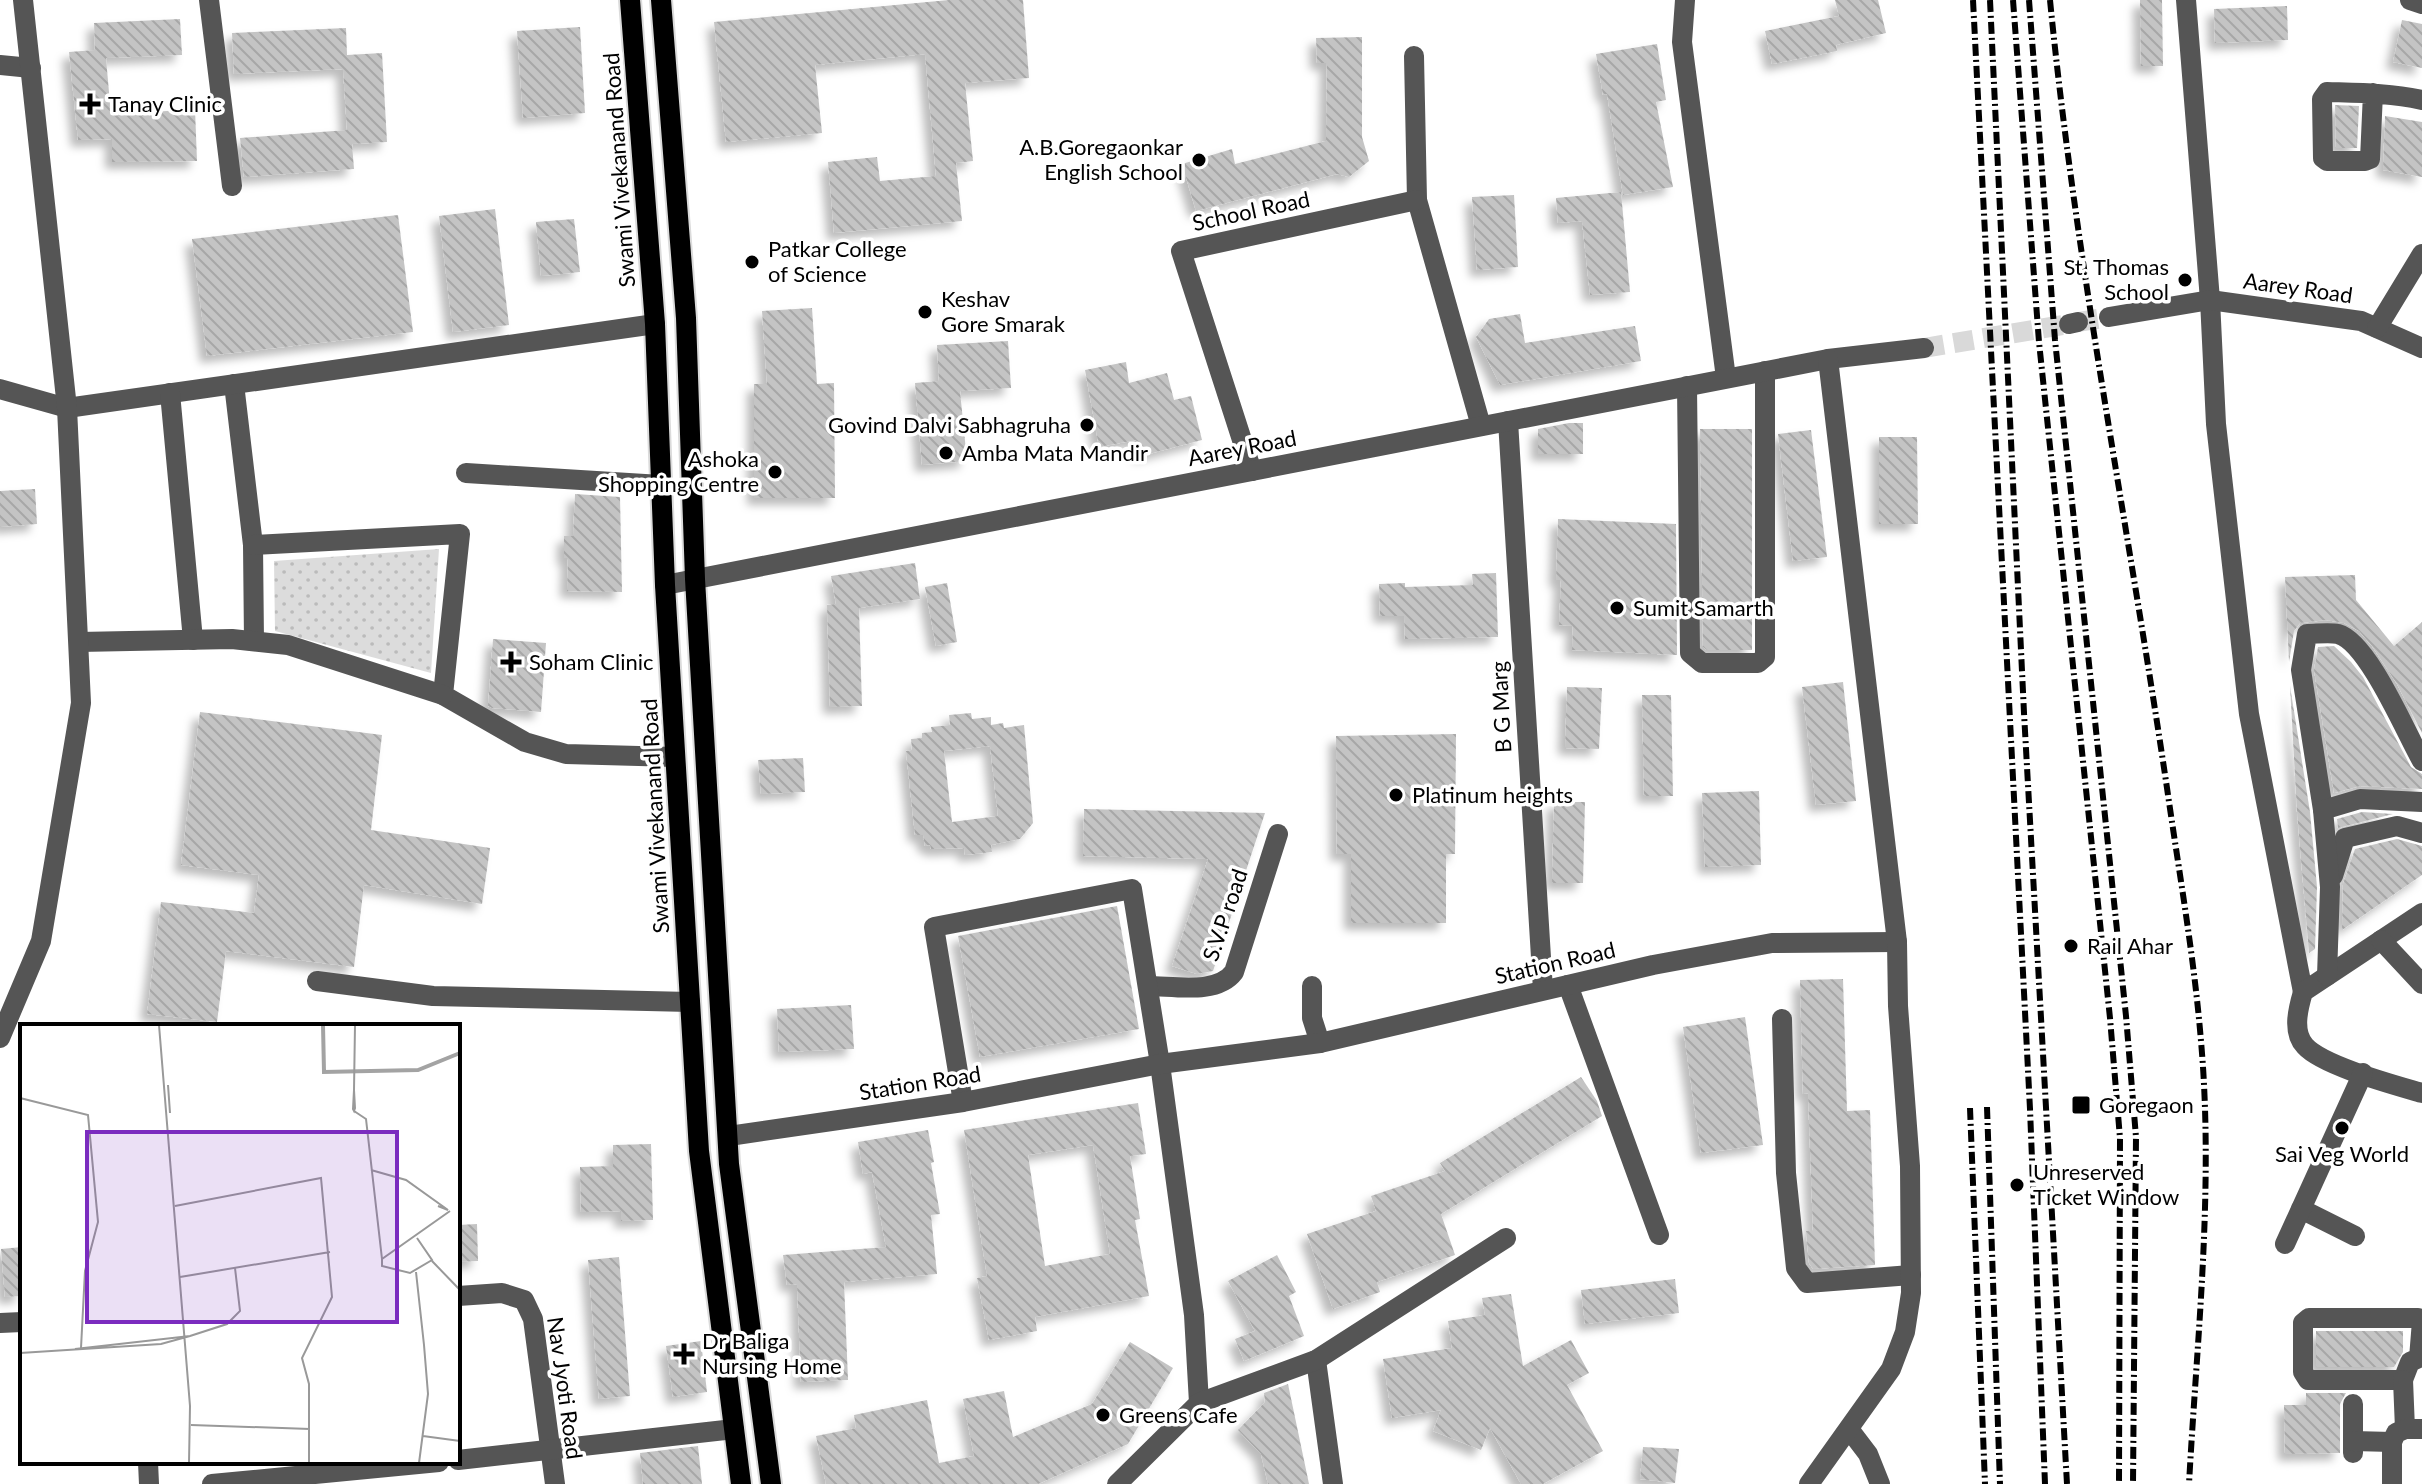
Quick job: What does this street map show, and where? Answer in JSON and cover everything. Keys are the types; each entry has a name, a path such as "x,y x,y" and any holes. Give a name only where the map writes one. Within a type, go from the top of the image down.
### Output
{"main road":[{"name":"Swami Vivekanand Road","path":"630,0 655,324 665,585 701,1168 741,1484"},
{"path":"661,0 686,318 695,579 729,1164 771,1484"}],"street":[{"path":"0,1038 41,941 81,703 67,408 23,0"},
{"path":"209,0 232,186"},
{"path":"1685,0 1682,42 1726,378"},
{"path":"2186,0 2210,300 2216,424 2249,714 2303,992 2296,1022 2303,1044 2319,1057 2422,1093"},
{"path":"2410,0 2422,4"},
{"path":"1414,56 1417,200 1481,426"},
{"path":"0,65 31,68"},
{"path":"2373,93 2422,100"},
{"name":"School Road","path":"1252,471 1181,251 1417,200"},
{"path":"2377,328 2422,254"},
{"name":"Aarey Road","path":"2109,317 2210,300 2361,321 2422,348"},
{"path":"0,389 67,408 655,324"},
{"name":"Aarey Road","path":"665,585 1726,378 1828,359 1924,348"},
{"path":"1811,1482 1891,1369 1905,1332 1911,1275 1910,1166 1898,1006 1897,942 1828,359"},
{"path":"1687,386 1690,653 1702,663 1758,663 1765,657 1765,371"},
{"path":"234,384 253,545 254,641"},
{"path":"170,393 193,640"},
{"name":"B G Marg","path":"1508,421 1543,990"},
{"path":"466,473 661,485"},
{"path":"253,545 460,534 443,695"},
{"path":"2327,976 2330,887 2323,810 2301,670 2307,634 2339,634 2361,652 2383,686 2422,761"},
{"path":"79,642 232,639 288,645 443,695 525,742 566,754 675,757"},
{"path":"2323,810 2360,799 2422,802"},
{"path":"2330,887 2345,838 2397,826 2422,833"},
{"name":"S.V.P road","path":"1148,986 1209,986 1228,981 1234,972 1278,834"},
{"path":"963,1102 934,927 1132,889 1160,1064 1194,1315 1199,1403"},
{"path":"2303,992 2422,913"},
{"path":"2381,940 2422,984"},
{"name":"Station Road","path":"729,1136 963,1102 1160,1064 1320,1043 1653,965 1772,943 1897,942"},
{"path":"317,981 433,996 690,1002"},
{"path":"1568,985 1659,1235"},
{"path":"1312,986 1312,1018 1320,1043"},
{"path":"1782,1019 1786,1173 1796,1268 1807,1283 1911,1275"},
{"path":"2285,1244 2363,1073"},
{"path":"2301,1209 2355,1236"},
{"path":"1117,1484 1199,1403 1316,1360 1506,1238"},
{"name":"Nav Jyoti Road","path":"460,1296 502,1293 524,1300 533,1319 555,1484"},
{"path":"2392,1484 2406,1434 2403,1380 2410,1362 2419,1358 2422,1321 2418,1318 2309,1318 2304,1321 2303,1372 2308,1380 2403,1380"},
{"path":"0,1323 20,1322"},
{"path":"1316,1360 1333,1484"},
{"path":"2353,1404 2353,1447 2406,1434"},
{"path":"460,1460 734,1429"},
{"path":"1849,1429 1868,1454 1880,1484"},
{"path":"148,1464 149,1484"},
{"path":"212,1484 318,1468 399,1464"}],"shaded area":[{"path":"439,549 431,673 275,631 274,561"}],"building":[{"path":"949,0 1023,0 1029,78 965,83 973,161 956,163 962,221 834,233 828,162 877,157 880,181 936,176 925,54 815,65 822,133 726,142 714,22"},
{"path":"1835,0 1878,0 1886,33 1836,45 1837,51 1772,64 1765,31 1839,16"},
{"path":"2140,0 2162,0 2163,66 2141,66"},
{"path":"2287,6 2288,40 2215,43 2214,9"},
{"path":"180,19 182,55 106,58 111,115 195,109 197,161 112,162 112,139 78,140 69,52 95,50 94,23"},
{"path":"2402,20 2422,24 2422,68 2393,62"},
{"path":"580,27 585,113 523,118 517,31"},
{"path":"346,28 347,55 382,53 387,142 352,144 354,169 244,177 240,138 347,130 343,69 234,74 232,33"},
{"path":"1362,37 1362,137 1369,161 1349,177 1337,174 1196,211 1182,164 1232,149 1235,164 1326,141 1327,63 1317,63 1316,38"},
{"path":"1657,44 1666,100 1656,102 1673,187 1623,195 1607,94 1603,95 1596,54"},
{"path":"2335,105 2359,106 2357,148 2336,148"},
{"path":"2385,116 2422,122 2422,177 2383,170"},
{"path":"1621,192 1630,292 1590,295 1582,221 1558,223 1556,198"},
{"path":"1514,195 1518,267 1477,270 1472,197"},
{"path":"495,209 509,325 453,332 439,216"},
{"path":"398,215 413,332 207,356 192,239"},
{"path":"574,219 580,272 541,276 536,222"},
{"path":"812,308 817,384 834,383 835,498 754,498 754,384 767,384 762,311"},
{"path":"1520,314 1525,343 1635,326 1641,361 1500,385 1476,337 1489,319"},
{"path":"1008,341 1011,388 960,391 967,461 922,465 915,383 939,381 937,345"},
{"path":"1126,362 1129,383 1167,373 1174,400 1191,396 1202,440 1141,456 1136,440 1099,447 1085,370"},
{"path":"1583,423 1583,454 1538,454 1538,429"},
{"path":"1700,429 1752,429 1752,650 1707,650 1703,647"},
{"path":"1811,430 1827,557 1793,561 1778,434"},
{"path":"1879,437 1917,437 1918,524 1879,524"},
{"path":"35,489 37,524 0,527 0,491"},
{"path":"575,494 620,497 622,592 567,591 568,558 564,558 564,536 573,536"},
{"path":"1558,519 1676,524 1677,655 1572,650 1573,626 1559,625 1561,580 1556,580"},
{"path":"915,563 920,599 859,608 862,706 830,707 827,605 836,604 831,576"},
{"path":"1496,573 1498,637 1405,639 1404,616 1380,616 1379,584 1405,583 1405,587 1473,585 1472,574"},
{"path":"2355,575 2356,600 2394,646 2422,622 2422,733 2397,684 2359,631 2344,623 2326,620 2300,623 2294,631 2289,662 2285,577"},
{"path":"947,583 957,642 936,646 925,587"},
{"path":"493,639 546,643 541,712 488,706"},
{"path":"2334,646 2363,677 2411,767 2422,774 2422,789 2360,786 2334,793 2314,670 2318,647"},
{"path":"1843,682 1856,801 1816,805 1802,687"},
{"path":"2290,686 2310,812 2317,887 2315,949 2309,953 2297,812"},
{"path":"1567,687 1602,688 1599,749 1565,748"},
{"path":"1642,695 1671,695 1673,796 1644,796"},
{"path":"200,712 382,735 371,830 490,848 482,904 364,885 354,967 226,951 217,1022 147,1014 161,902 254,913 259,875 181,865"},
{"path":"971,713 972,719 991,717 991,725 1003,723 1004,728 1024,725 1033,823 1020,839 991,845 992,852 965,855 964,848 931,849 930,845 925,846 923,835 915,835 906,751 912,750 911,739 922,738 922,733 932,732 931,727 950,725 949,715","holes":["990,746 998,816 952,822 944,751"]},
{"name":"Platinum heights","path":"1456,734 1455,854 1446,854 1446,923 1351,923 1351,854 1337,854 1336,736"},
{"path":"803,758 805,792 761,794 758,760"},
{"path":"1759,791 1761,865 1705,867 1702,793"},
{"path":"1554,802 1585,802 1583,883 1552,883"},
{"path":"1084,809 1265,813 1213,971 1197,974 1172,966 1208,859 1083,856"},
{"path":"2362,812 2393,814 2338,828 2337,819"},
{"path":"2397,839 2422,846 2422,875 2342,930 2343,884 2355,849"},
{"path":"1117,906 1139,1029 980,1057 958,936"},
{"path":"1843,979 1847,1111 1870,1110 1875,1265 1813,1269 1809,1263 1806,1231 1813,1231 1808,1093 1803,1094 1800,980"},
{"path":"851,1005 854,1049 779,1052 777,1009"},
{"path":"1745,1017 1763,1145 1701,1153 1683,1027"},
{"path":"1581,1077 1597,1101 1602,1116 1441,1214 1455,1255 1377,1282 1380,1292 1333,1309 1307,1234 1376,1211 1371,1196 1445,1171 1440,1163"},
{"path":"1138,1103 1146,1154 1130,1156 1140,1219 1135,1220 1149,1296 1035,1317 1037,1331 989,1340 977,1278 987,1276 964,1130","holes":["1093,1145 1110,1254 1045,1266 1028,1155"]},
{"path":"928,1130 940,1214 931,1215 937,1274 844,1282 848,1380 801,1382 797,1284 787,1285 783,1255 886,1247 872,1172 863,1174 858,1142"},
{"path":"651,1144 653,1220 621,1221 621,1211 581,1212 580,1167 613,1166 613,1145"},
{"path":"477,1224 478,1261 460,1262 460,1225"},
{"path":"20,1247 20,1296 5,1297 1,1249"},
{"path":"1277,1255 1296,1292 1289,1296 1304,1336 1244,1361 1235,1339 1255,1331 1228,1281"},
{"path":"619,1257 630,1396 599,1399 588,1260"},
{"path":"1675,1279 1679,1313 1585,1324 1581,1290"},
{"path":"1511,1294 1523,1366 1571,1340 1589,1373 1567,1385 1603,1451 1543,1484 1521,1484 1490,1428 1481,1450 1433,1431 1441,1410 1392,1418 1383,1359 1452,1348 1448,1321 1485,1315 1482,1298"},
{"path":"2316,1331 2403,1331 2403,1352 2394,1367 2316,1367"},
{"path":"701,1341 707,1392 673,1397 666,1346"},
{"path":"1130,1342 1173,1368 1128,1444 1038,1484 826,1484 816,1436 856,1428 854,1415 927,1400 939,1463 974,1456 963,1399 1004,1391 1013,1437 1092,1404"},
{"path":"1288,1384 1309,1484 1268,1484 1261,1454 1238,1430 1265,1402 1264,1393"},
{"path":"2306,1393 2346,1393 2340,1404 2340,1453 2285,1454 2284,1405 2306,1405"},
{"path":"698,1446 702,1484 643,1484 640,1453"},
{"path":"1643,1447 1679,1449 1675,1483 1640,1479"}],"tunnel":[{"path":"2078,322 2109,317"},
{"path":"1924,348 2069,324"}],"railway":[{"path":"1973,0 2030,1109 2045,1484"},
{"path":"1990,0 2024,713 2067,1484"},
{"path":"2013,0 2039,342 2120,1138 2119,1484"},
{"path":"2029,0 2055,340 2136,1137 2133,1484"},
{"path":"2050,0 2088,296 2152,689 2198,1009 2205,1096 2205,1207 2189,1484"},
{"path":"1987,1107 2000,1484"},
{"path":"1970,1108 1985,1484"}],"place":[{"name":"Tanay Clinic","path":"90,104"},
{"name":"A.B.Goregaonkar English School","path":"1199,160"},
{"name":"Patkar College of Science","path":"752,262"},
{"name":"St. Thomas School","path":"2185,280"},
{"name":"Keshav Gore Smarak","path":"925,312"},
{"name":"Govind Dalvi Sabhagruha","path":"1087,425"},
{"name":"Amba Mata Mandir","path":"946,453"},
{"name":"Ashoka Shopping Centre","path":"775,472"},
{"name":"Sumit Samarth","path":"1617,608"},
{"name":"Soham Clinic","path":"511,662"},
{"name":"Platinum heights","path":"1396,795"},
{"name":"Rail Ahar","path":"2071,946"},
{"name":"Goregaon","path":"2081,1105"},
{"name":"Sai Veg World","path":"2342,1128"},
{"name":"Unreserved Ticket Window","path":"2017,1185"},
{"name":"Dr Baliga Nursing Home","path":"684,1354"},
{"name":"Greens Cafe","path":"1103,1415"}]}
